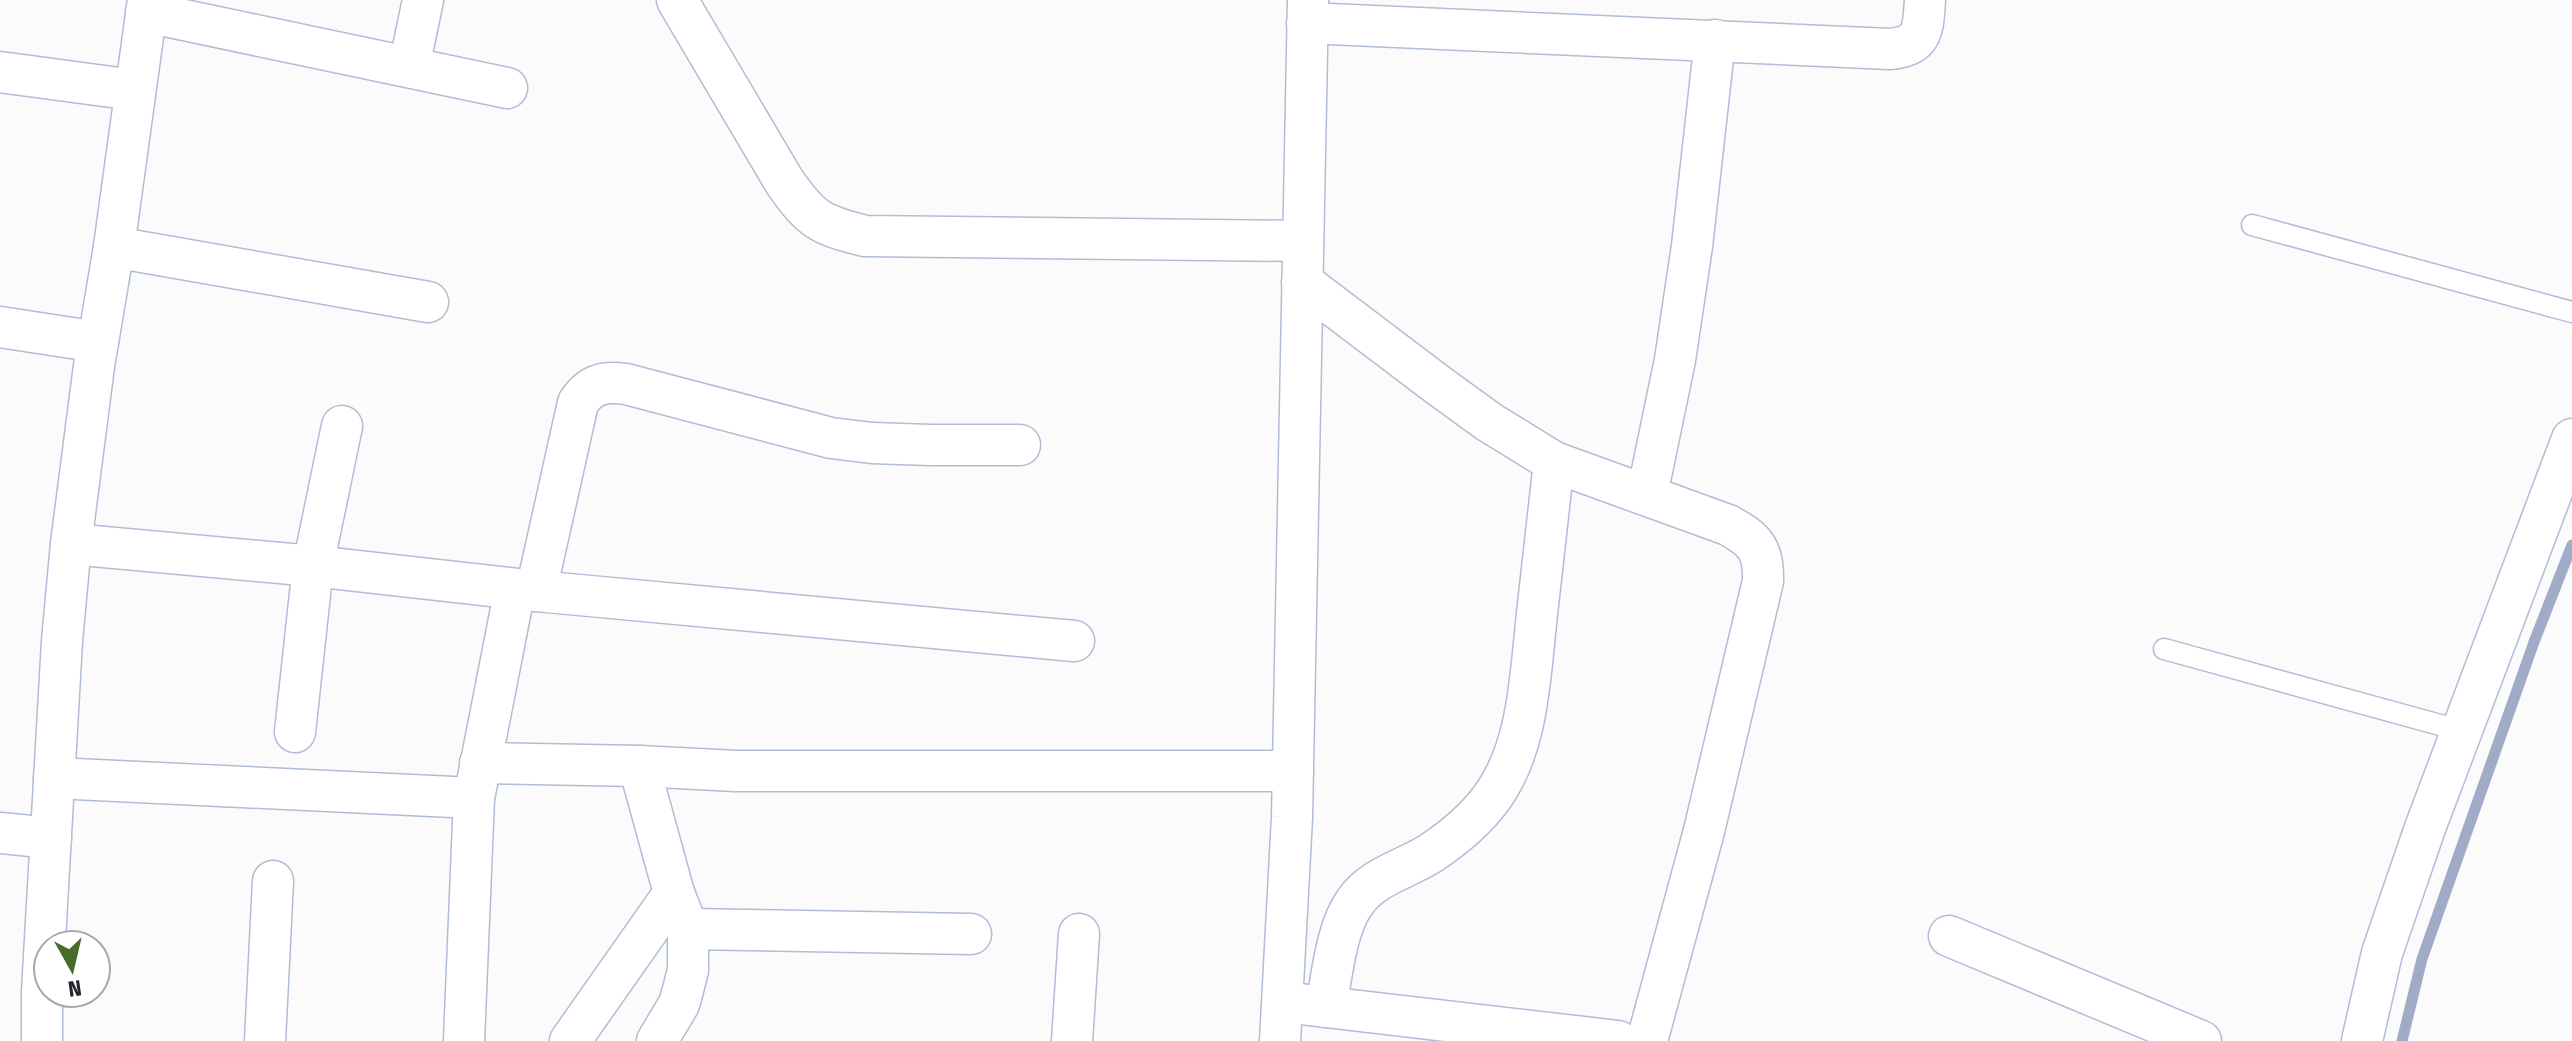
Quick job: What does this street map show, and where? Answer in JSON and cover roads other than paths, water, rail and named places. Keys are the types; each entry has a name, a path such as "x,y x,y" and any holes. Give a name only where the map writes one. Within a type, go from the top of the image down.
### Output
{"street":[{"path":"409,67 423,0"},
{"path":"677,0 801,206 815,219 833,228 865,236 1303,241"},
{"path":"1280,1041 1293,771 1307,12 1715,40 1903,48 1918,39 1922,31 1925,0"},
{"path":"42,1041 54,778 71,544 147,6 507,88"},
{"path":"1647,495 1677,346 1692,246 1715,40"},
{"path":"0,72 134,90"},
{"path":"114,247 428,302"},
{"path":"1302,282 1450,395 1554,462 1728,525 1748,536 1760,550 1764,565 1763,581 1704,831 1647,1041"},
{"path":"0,327 98,342"},
{"path":"464,1041 477,780 525,590 578,403 584,393 602,382 626,384 831,438 872,443 1020,445"},
{"path":"295,732 313,566 342,426"},
{"path":"2362,1041 2382,953 2572,439"},
{"path":"1326,1007 1345,921 1355,901 1385,876 1430,853 1465,827 1490,800 1509,768 1521,731 1528,692 1554,462"},
{"path":"71,544 1074,641"},
{"path":"54,778 477,780 639,766 736,771 1293,771"},
{"path":"639,766 681,911 688,970 679,1004 657,1041"},
{"path":"0,833 51,838"},
{"path":"265,1041 273,881"},
{"path":"681,911 971,934"},
{"path":"570,1041 681,911"},
{"path":"1072,1041 1079,934"},
{"path":"1949,936 2201,1041"},
{"path":"1282,1002 1460,1032 1618,1041"}],"lane":[{"path":"2252,225 2572,312"},
{"path":"2164,649 2462,731"}],"waterway":[{"path":"2402,1041 2422,959 2534,642 2572,545"}]}
